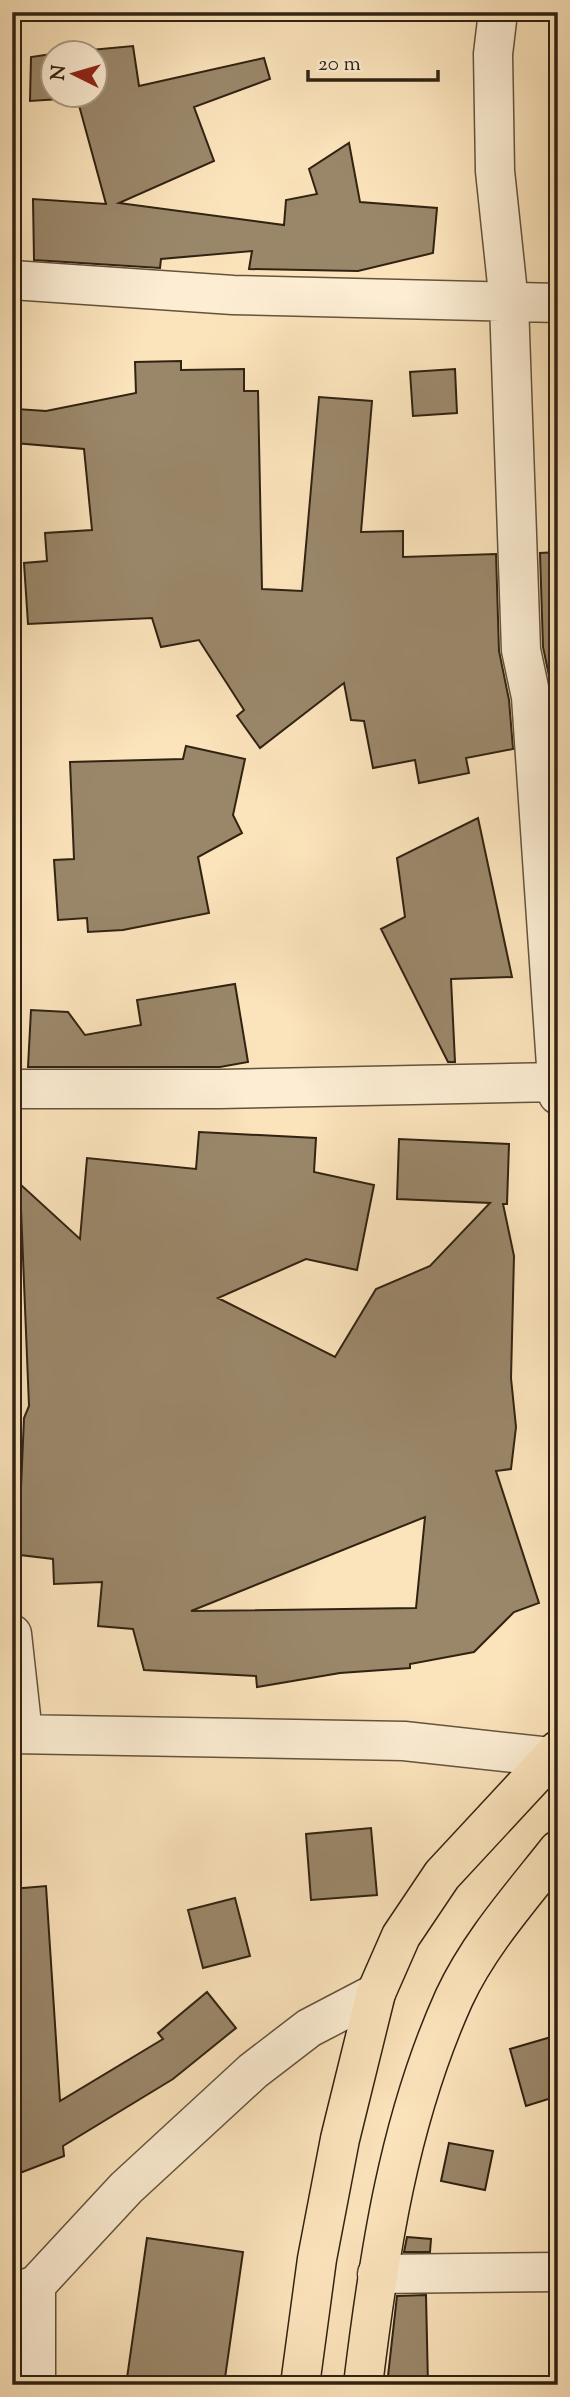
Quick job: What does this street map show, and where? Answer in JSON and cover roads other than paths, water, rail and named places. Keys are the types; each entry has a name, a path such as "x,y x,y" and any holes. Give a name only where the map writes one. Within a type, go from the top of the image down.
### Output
{"main road":[{"path":"300,2385 317,2259 340,2139 376,1993 401,1936 442,1875 554,1754"},
{"path":"363,2385 377,2274 398,2166 419,2092 455,1996 501,1921 558,1850"}],"street":[{"path":"12,1089 557,1086 531,697 521,650 509,303 495,171 493,54 498,12"},
{"path":"12,279 233,295 558,303"},
{"path":"12,1634 18,1734 404,1741 554,1754"},
{"path":"36,2385 24,2289 126,2188 253,2071 309,2028 376,1993"},
{"path":"377,2274 558,2272"}]}
